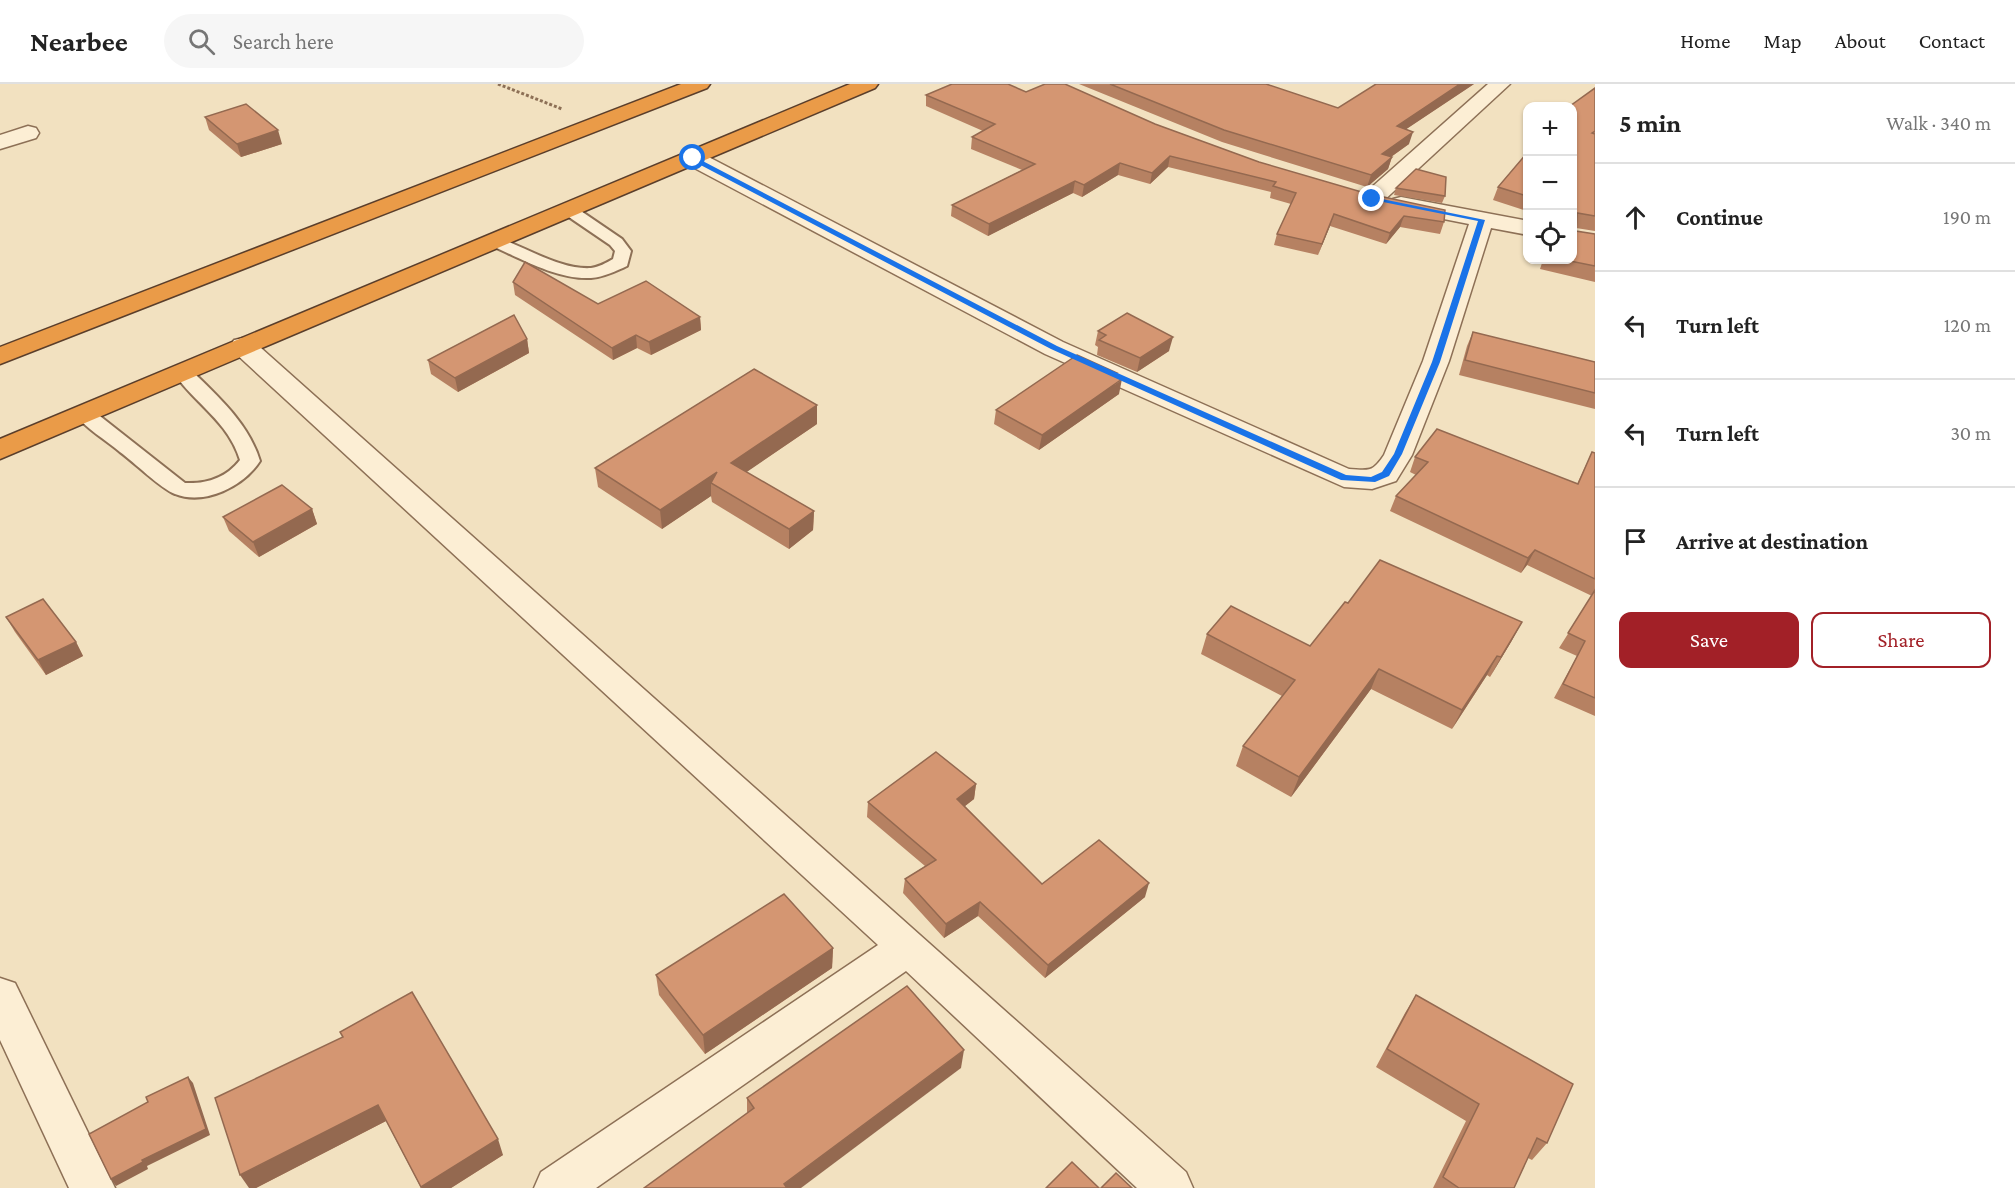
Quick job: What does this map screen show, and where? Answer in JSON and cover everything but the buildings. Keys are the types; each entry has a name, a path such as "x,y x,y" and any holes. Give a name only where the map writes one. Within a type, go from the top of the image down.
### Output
{"highway":[{"path":"0,356 699,84"},
{"path":"0,450 868,84"}],"street":[{"path":"1372,199 1500,84"},
{"path":"0,142 28,133"},
{"path":"693,158 1054,348 1344,478 1372,480 1386,474 1398,454 1436,362 1482,220"},
{"path":"1349,192 1372,199 1523,227"},
{"path":"243,346 908,947 1170,1188"},
{"path":"557,1188 908,947"},
{"path":"0,996 92,1188"}],"lane":[{"path":"493,241 573,271 590,273 604,271 621,262 623,251 616,242 569,210"},
{"path":"84,413 180,489 199,491 213,489 241,474 250,461 248,448 232,426 182,372"}],"path":[{"path":"498,84 600,124"}],"route":[{"path":"693,158 1054,348 1344,478 1372,480 1386,474 1398,454 1436,362 1482,220 1372,199"}]}
